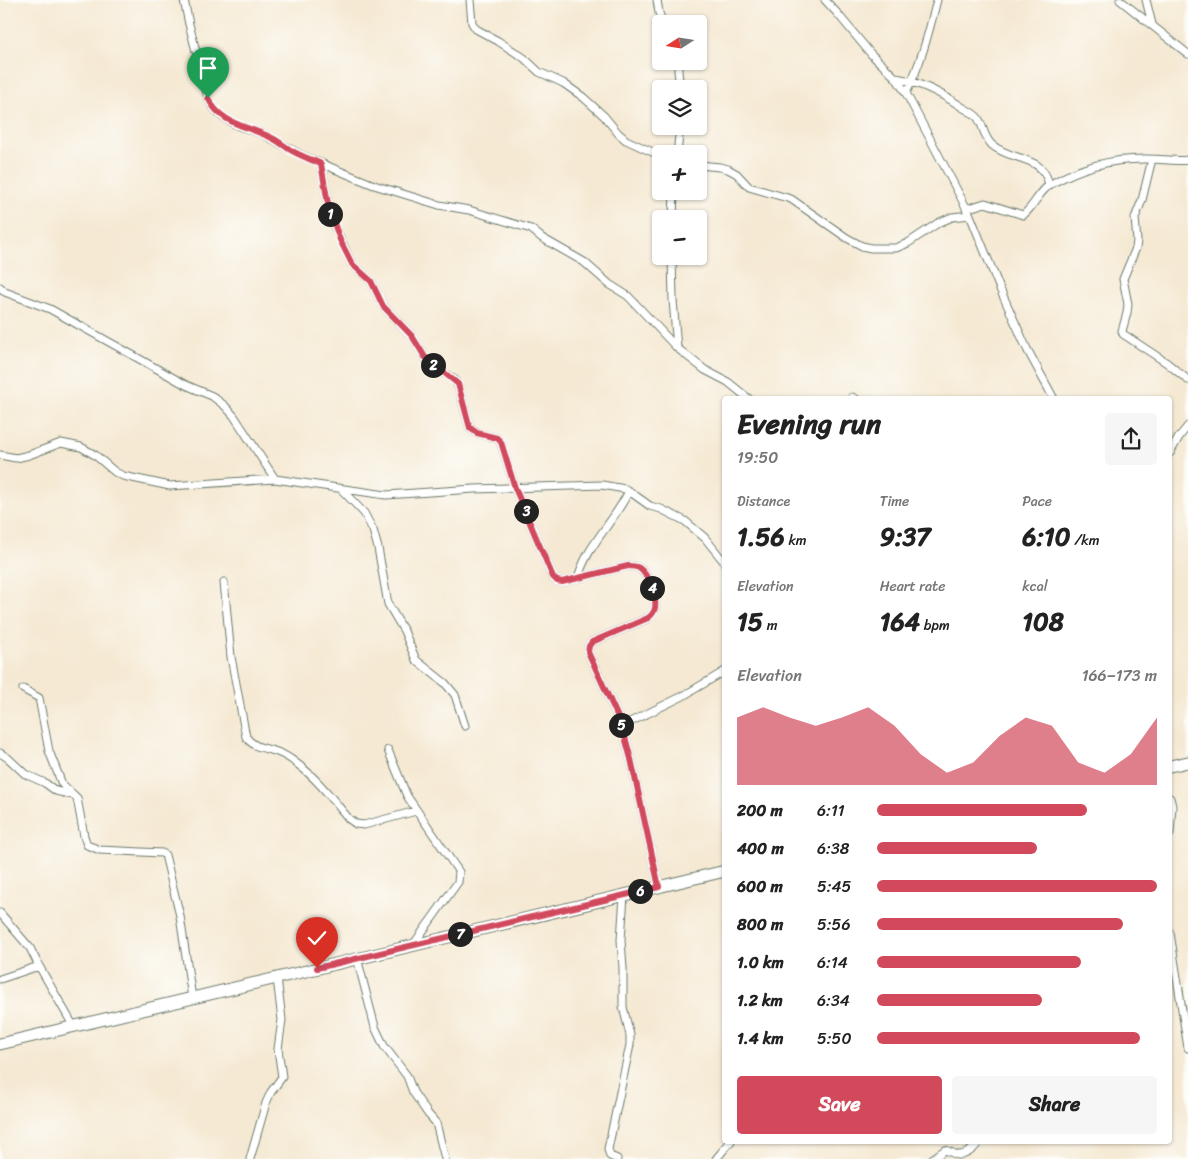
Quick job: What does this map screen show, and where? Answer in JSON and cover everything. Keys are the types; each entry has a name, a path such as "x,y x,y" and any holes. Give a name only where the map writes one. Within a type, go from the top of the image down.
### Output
{"main road":[{"path":"1172,766 1188,762"},
{"path":"0,1043 74,1027 722,872"}],"street":[{"path":"184,0 188,24 208,98 220,115 236,125 263,134 321,164 374,186 439,205 469,210 531,229 542,238 584,262 609,284 628,296 677,348 705,370 728,382 745,396"},
{"path":"470,0 472,23 476,29 498,41 539,72 563,83 583,97 604,116 626,140 652,152"},
{"path":"657,0 659,15"},
{"path":"825,0 871,54 896,78 906,93 968,212 1027,349 1052,396"},
{"path":"906,93 912,81 937,0"},
{"path":"1120,0 1188,54"},
{"path":"1146,0 1152,24"},
{"path":"896,78 912,81 946,96 976,116 984,134 992,145 1002,152 1022,158 1041,168 1046,174 1049,185"},
{"path":"707,166 720,167 736,174 749,187 791,199 847,238 862,246 896,248 908,243 938,223 985,204 1023,215 1049,185 1091,165 1128,158 1188,160"},
{"path":"1152,158 1142,200 1135,218 1136,248 1123,279 1128,304 1122,331 1123,334 1167,363 1188,380"},
{"path":"321,164 329,209 340,240 352,264 371,281 383,306 412,336 425,357 458,384 470,428 477,433 497,438 501,442 515,488 553,577 557,581 562,582 635,566 641,569 652,586 655,607 653,614 648,618 592,642 588,652 622,726 659,887"},
{"path":"672,265 677,348"},
{"path":"0,287 5,292 58,313 177,380 212,396 234,416 275,479"},
{"path":"1172,449 1188,426"},
{"path":"0,455 16,458 29,456 61,443 66,443 81,447 95,455 115,472 123,476 170,486 275,479 386,495 602,485 629,490 650,506 661,509 685,521 705,538 722,559"},
{"path":"341,489 364,513 373,530 388,604 404,632 416,660 445,682 455,695 465,726"},
{"path":"578,578 582,562 621,506 629,490"},
{"path":"224,582 231,656 246,737 250,743 256,747 276,751 296,763 314,779 349,819 356,824 364,825 416,810"},
{"path":"622,726 683,696 722,673"},
{"path":"24,689 39,698 49,751 62,784 79,803 86,843 90,847 100,850 162,853 165,855 180,916 192,998"},
{"path":"388,750 407,796 440,847 457,867 459,876 458,882 413,945"},
{"path":"0,753 25,774 45,783 56,791 73,795"},
{"path":"617,1159 610,1156 608,1149 630,1045 630,1035 623,1007 621,940 624,895"},
{"path":"0,913 30,948 74,1027"},
{"path":"1172,945 1188,1048"},
{"path":"357,958 375,1027 384,1046 407,1076 413,1092 436,1123 445,1159"},
{"path":"0,979 39,966"},
{"path":"250,1159 266,1103 282,1077 278,1048 278,1038 281,1030 281,1008 277,978"},
{"path":"716,1159 728,1144"},
{"path":"932,1159 945,1150 957,1155 964,1155 978,1144"}],"route":[{"path":"208,98 220,115 236,125 263,134 321,164 329,209 340,240 352,264 371,281 383,306 412,336 432,365 458,384 470,428 477,433 497,438 501,442 515,488 553,577 557,581 562,582 635,566 641,569 652,586 655,607 653,614 648,618 592,642 588,652 622,726 659,887 317,968"}]}
